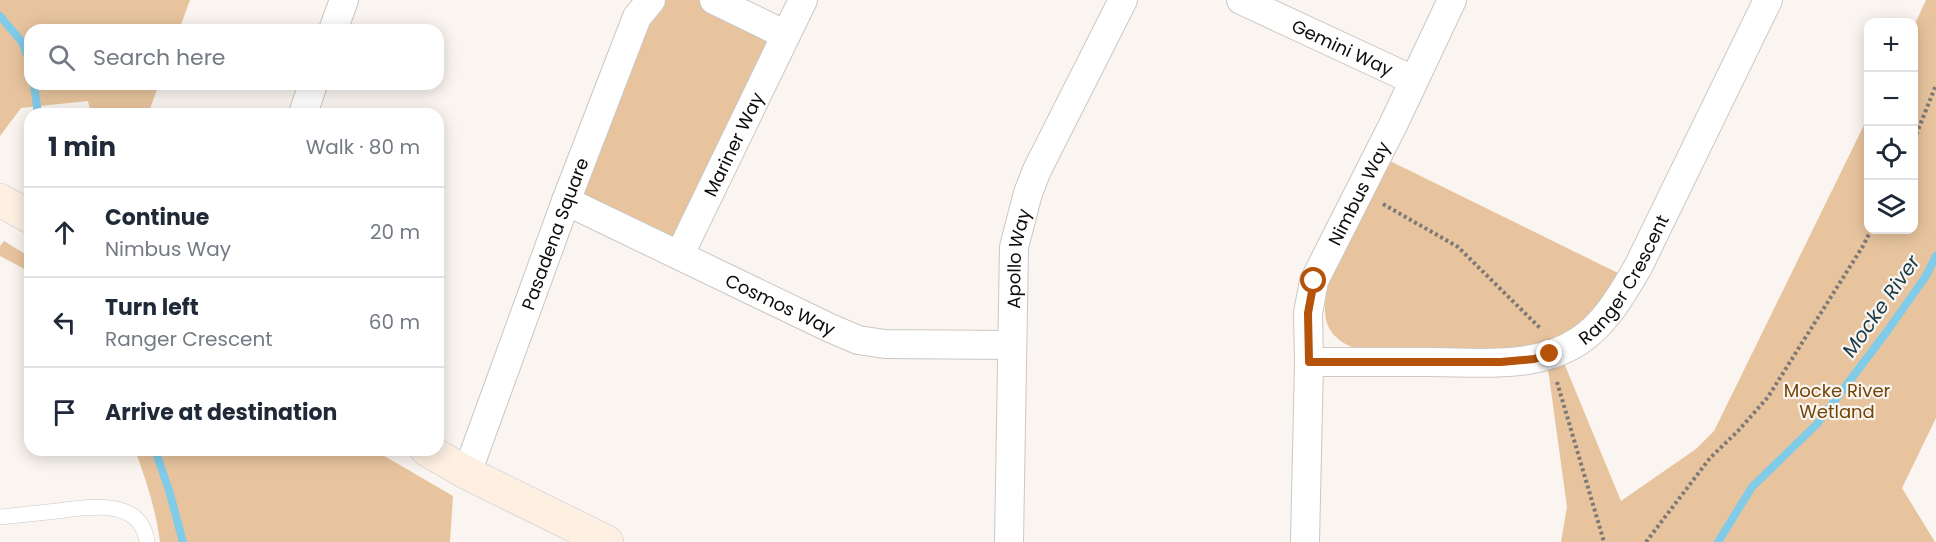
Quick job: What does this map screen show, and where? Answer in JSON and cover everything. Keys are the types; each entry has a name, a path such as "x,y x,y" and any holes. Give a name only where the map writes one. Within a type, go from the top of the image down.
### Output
{"street":[{"path":"335,24 344,0"},
{"name":"Pasadena Square","path":"467,473 566,201 637,16 651,0"},
{"path":"714,0 786,35 803,0"},
{"name":"Apollo Way","path":"1009,542 1014,247 1028,193 1123,0"},
{"name":"Gemini Way","path":"1241,0 1413,80"},
{"name":"Nimbus Way","path":"1305,542 1308,313 1314,281 1394,123 1452,0"},
{"name":"Ranger Crescent","path":"1309,362 1501,362 1534,359 1556,352 1596,328 1617,302 1638,267 1768,0"},
{"name":"Mariner Way","path":"680,254 786,35"},
{"path":"305,108 312,90"},
{"path":"0,200 24,214"},
{"name":"Cosmos Way","path":"566,201 858,340 885,344 1011,345"},
{"path":"437,456 606,542"}],"lane":[{"path":"0,517 109,507 121,510 139,522 146,533 147,542"}],"path":[{"path":"1918,130 1936,85"},
{"path":"1359,191 1458,247 1556,352 1604,542"},
{"path":"1646,542 1710,458 1768,397 1869,234"}],"green space":[{"path":"0,0 190,0 181,24 24,24 24,90 157,90 150,108 90,108 88,101 21,108 0,136"},
{"path":"651,0 714,0 786,35 680,254 566,201"},
{"name":"Mocke River Wetland","path":"1926,0 1936,0 1936,418 1902,488 1935,542 1561,542 1567,507 1548,369 1564,363 1621,501 1696,449 1714,431 1864,125 1864,234 1918,234 1918,18"},
{"path":"1388,160 1620,274 1596,308 1580,323 1561,335 1519,349 1357,349 1346,344 1331,332 1327,324 1325,307 1328,285"},
{"path":"4,241 24,253 24,269 0,256 0,246"},
{"path":"137,456 384,456 453,496 450,542 160,542 150,495"}],"waterway":[{"path":"0,16 24,47"},
{"path":"35,90 37,108"},
{"name":"Mocke River","path":"1718,542 1752,487 1817,424 1888,330 1926,276 1936,256"},
{"path":"157,456 183,542"}],"route":[{"path":"1314,281 1308,313 1309,362 1501,362 1534,359 1550,354"}]}
